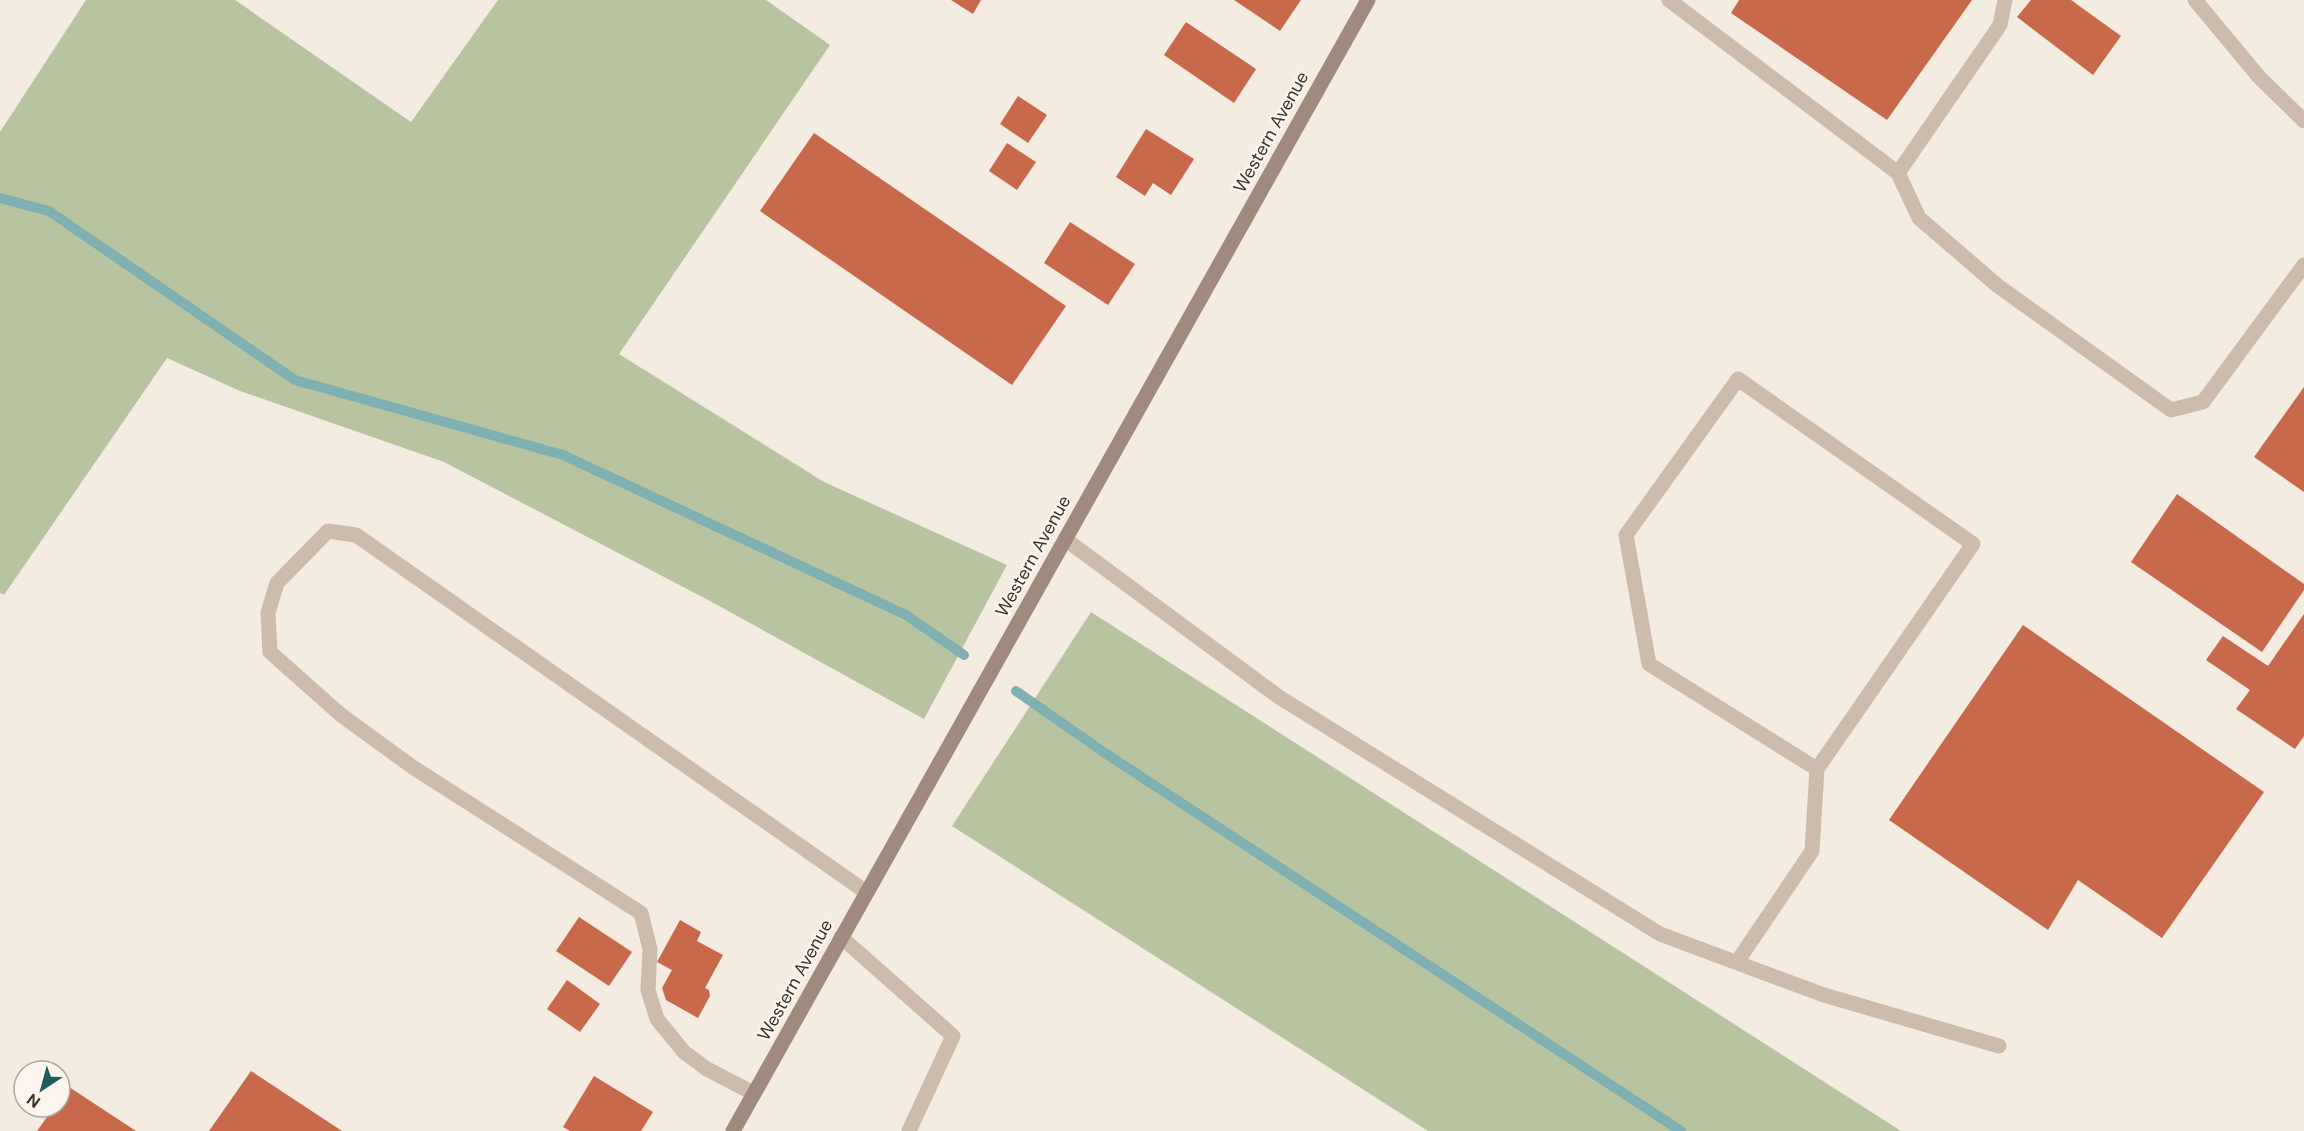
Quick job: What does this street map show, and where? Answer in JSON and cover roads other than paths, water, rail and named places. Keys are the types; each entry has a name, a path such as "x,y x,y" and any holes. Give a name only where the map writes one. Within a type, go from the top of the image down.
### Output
{"main road":[{"name":"Western Avenue","path":"733,1131 1368,0"}],"street":[{"path":"1669,0 1898,173 1919,218 1998,286 2171,410 2203,402 2304,265"},
{"path":"1898,173 2000,25 2005,0"},
{"path":"2195,0 2259,77 2304,121"},
{"path":"1737,962 1812,851 1817,769 1973,544 1738,380 1626,535 1649,664 1817,769"},
{"path":"753,1093 707,1069 684,1052 657,1019 648,990 650,949 641,913 414,768 341,714 270,652 268,613 277,583 328,531 356,535 866,892"},
{"path":"1065,539 1280,698 1660,934 1824,995 1999,1046"},
{"path":"841,938 953,1036 909,1131"}],"waterway":[{"path":"0,198 49,211 295,380 563,455 906,615 964,655"},
{"path":"1016,691 1105,753 1681,1131"}]}
